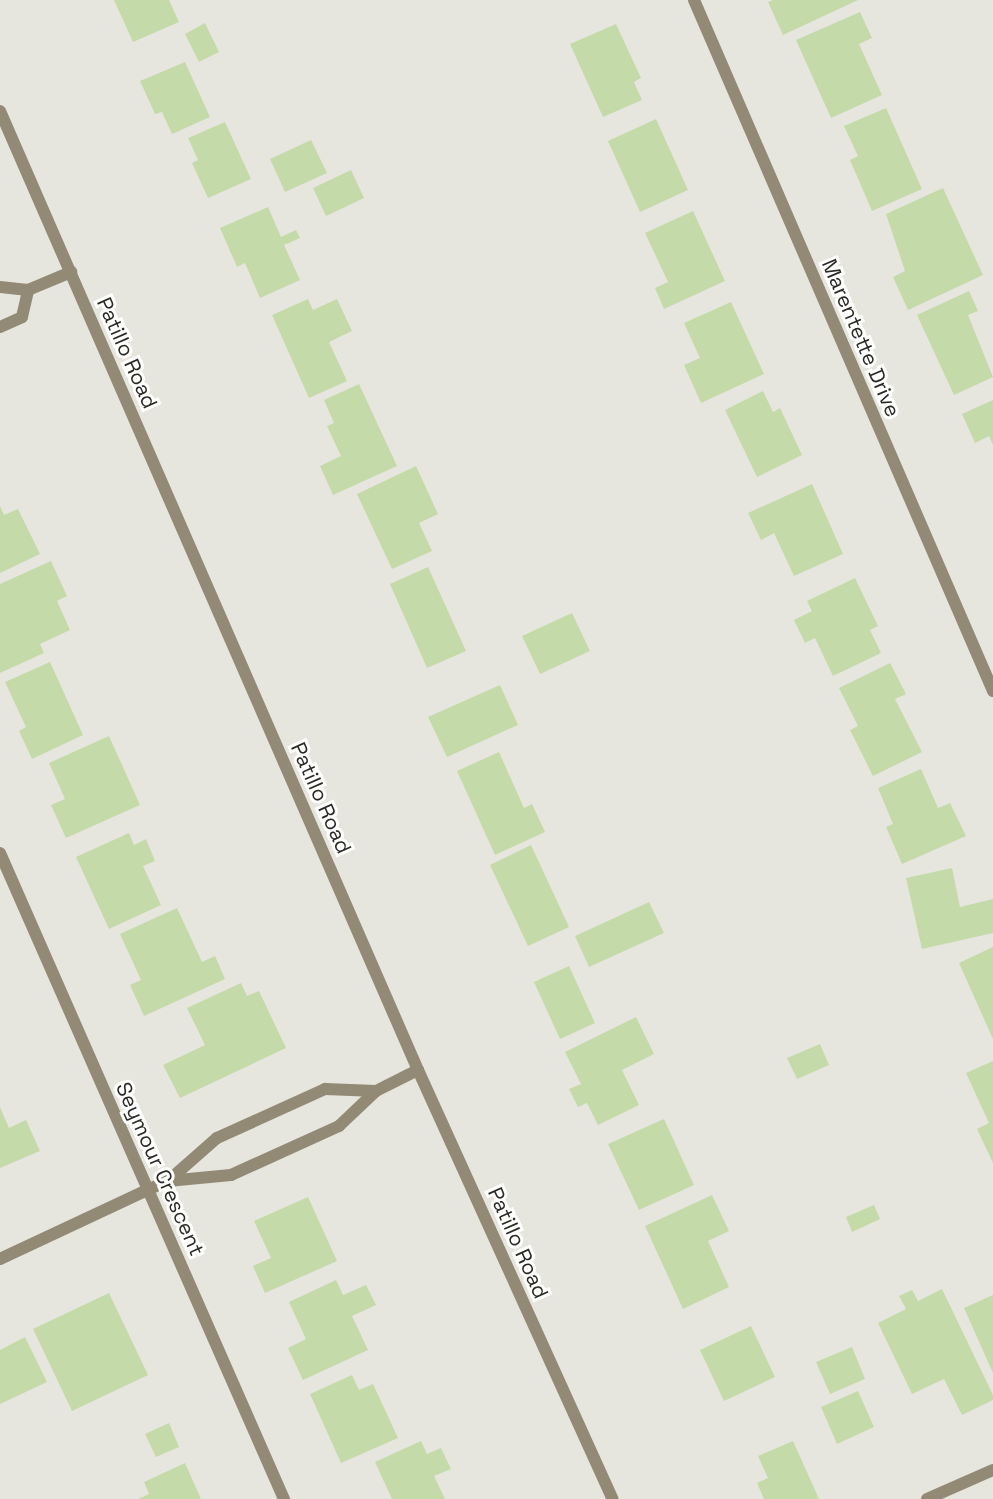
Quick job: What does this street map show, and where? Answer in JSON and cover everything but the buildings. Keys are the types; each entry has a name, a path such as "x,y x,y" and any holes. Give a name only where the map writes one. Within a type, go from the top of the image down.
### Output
{"street":[{"name":"Marentette Drive","path":"694,0 993,691"},
{"name":"Patillo Road","path":"0,111 418,1070 613,1499"},
{"path":"0,287 28,290 71,272"},
{"path":"0,327 22,317 28,290"},
{"name":"Seymour Crescent","path":"0,854 284,1499"},
{"path":"0,1259 147,1190 168,1182 231,1174 339,1126 376,1091 418,1070"},
{"path":"168,1182 217,1138 325,1089 376,1091"},
{"path":"927,1499 993,1470"}]}
